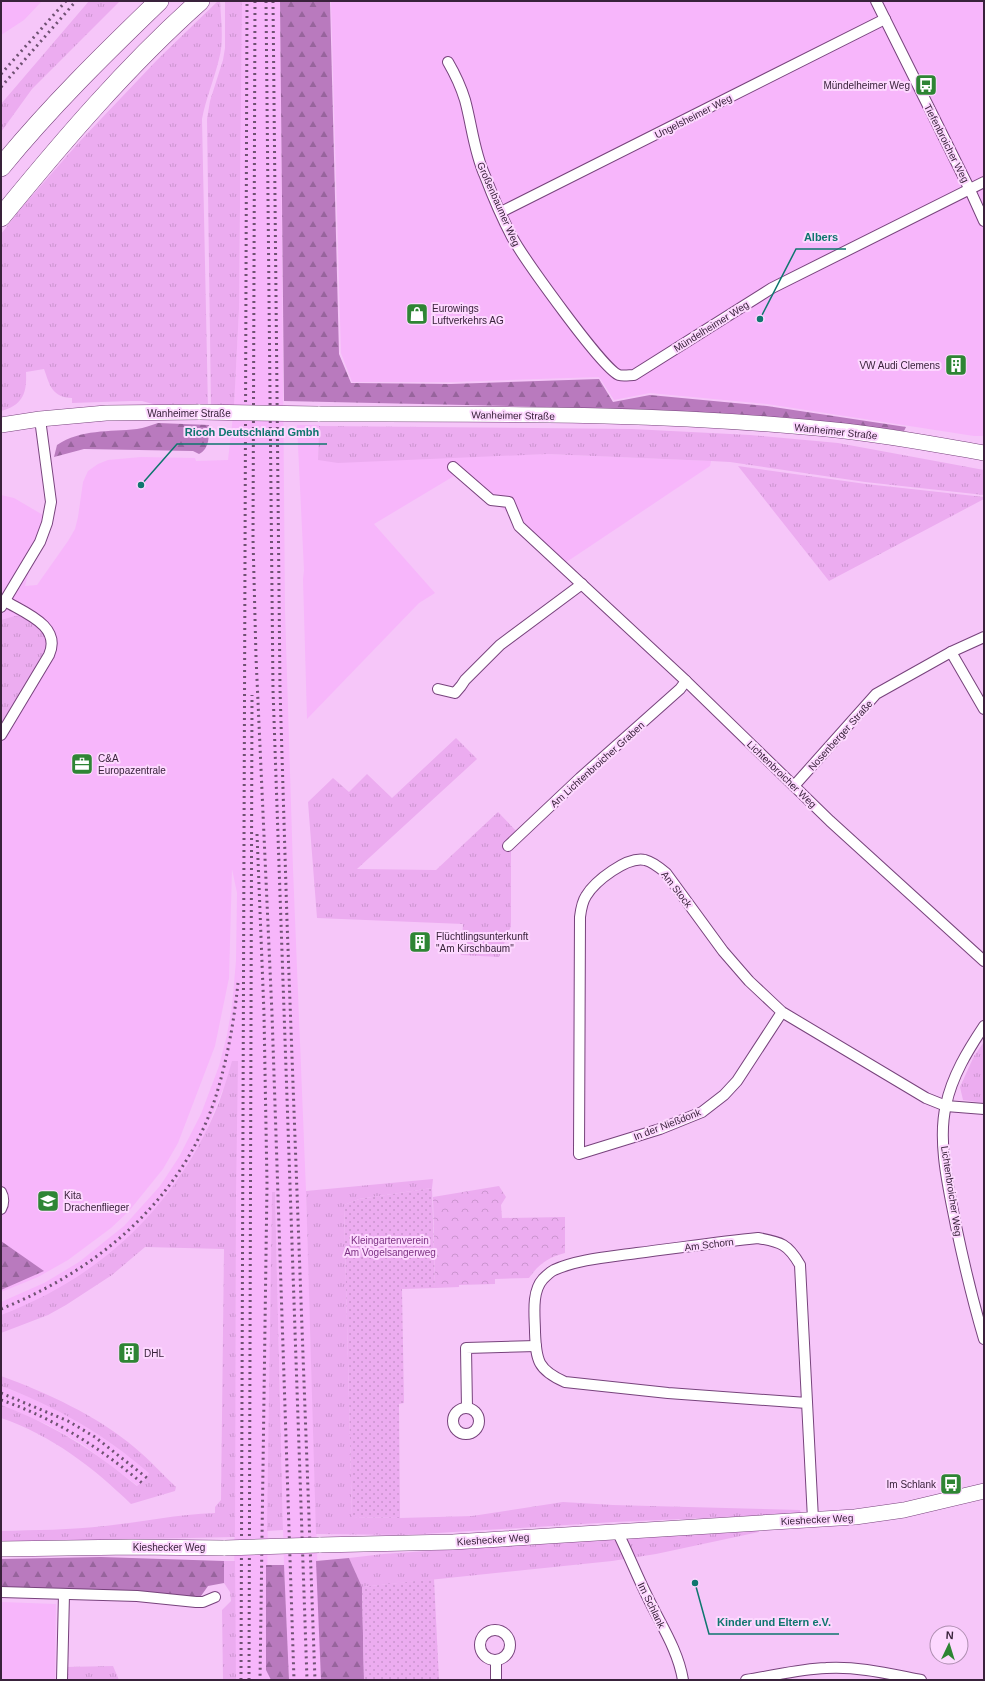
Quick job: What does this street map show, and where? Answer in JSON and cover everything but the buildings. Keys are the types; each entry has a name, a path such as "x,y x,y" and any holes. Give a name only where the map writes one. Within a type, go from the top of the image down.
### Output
{"highway":[{"path":"1,167 18,146 97,60 158,1"},
{"path":"1,217 38,171 119,79 199,2"}],"street":[{"name":"Tiefenbroicher Weg","path":"876,1 984,221"},
{"name":"Ungelsheimer Weg","path":"501,212 885,19"},
{"name":"Großenbaumer Weg","path":"448,62 458,80 465,99 472,137 484,176 512,237 524,258 590,345 611,370"},
{"name":"Mündelheimer Weg","path":"611,370 620,375 634,375 791,277 984,182"},
{"name":"Wanheimer Straße","path":"1,425 40,419 106,413 200,412 318,414 512,414 705,420 846,431 984,453"},
{"path":"1,735 49,655 53,643 47,628 39,621 3,604 40,542 45,531 49,513 51,502 40,419"},
{"name":"Lichtenbroicher Weg","path":"453,467 491,500 509,502 519,526 686,681 842,831 984,961"},
{"path":"438,689 455,693 462,686 465,680 500,645 582,584"},
{"name":"Nosenberger Straße","path":"794,786 876,694 951,652 984,637"},
{"path":"951,652 984,709"},
{"name":"Am Lichtenbroicher Graben","path":"508,846 580,778 680,689 686,681"},
{"name":"Am Stock","path":"579,1154 580,917 582,904 586,895 594,886 621,865 633,860 645,860 656,865 666,873 724,951 749,981 782,1012 926,1098 946,1106 984,1109"},
{"name":"In der Nießdonk","path":"579,1154 660,1129 702,1112 724,1095 737,1081 782,1012"},
{"name":"Lichtenbroicher Weg","path":"984,1026 960,1064 946,1106 943,1147 950,1197 970,1293 984,1339"},
{"path":"1,1192 3,1195 3,1201 1,1209"},
{"name":"Am Schorn","path":"807,1403 670,1393 565,1382 550,1375 536,1356 537,1290 542,1280 552,1270 569,1264 685,1247 758,1238 779,1242 794,1254 800,1265 807,1403 812,1519"},
{"path":"466,1408 466,1348 536,1346"},
{"name":"Kieshecker Weg","path":"1,1549 132,1547 225,1548 453,1542 855,1517 904,1510 983,1490"},
{"name":"Im Schlank","path":"617,1531 669,1639 681,1669 683,1680"},
{"path":"1,1592 137,1596 196,1602 203,1602 215,1597"},
{"path":"62,1680 64,1594"},
{"path":"496,1660 496,1680"},
{"path":"746,1680 803,1670 827,1668 858,1669 921,1680"}],"shaded area":[{"path":"1,1 42,1 24,20 1,35"},
{"path":"242,1 280,1 285,611 293,869 306,1191 321,1680 289,1680 284,1565 275,1192 272,1192 266,1670 271,1680 236,1680 234,1625 236,1194 223,1089 206,1132 184,1171 165,1198 139,1227 110,1254 79,1277 35,1302 1,1315 1,1302 44,1283 79,1262 124,1226 160,1186 179,1157 201,1114 219,1066 227,1035 232,1006 236,961 237,893 232,869 229,978 215,1046 178,1143 163,1169 129,1211 111,1228 68,1260 38,1277 1,1292 1,495 14,498 43,515 25,586 37,585 75,529 83,482 88,471 98,464 108,460 141,457 195,458 196,461 228,460 234,407 239,309"},
{"path":"331,1 984,1 984,436 974,436 767,404 650,393 614,400 599,377 452,382 352,382 341,353"},
{"path":"297,425 319,425 318,460 547,454 711,461 710,466 565,563 464,475 454,476 374,524 435,593 419,603 307,719 304,570"},
{"path":"1,1386 42,1402 85,1425 150,1473 147,1478 138,1486 82,1444 48,1425 1,1405"},
{"path":"1,1602 56,1604 55,1680 1,1680"}],"green space":[{"path":"89,1 120,1 32,89 1,132 1,104"},
{"path":"218,1 220,1 222,38 221,52 202,119 208,408 160,406 142,401 72,403 72,398 60,395 53,390 44,369 26,372 26,386 19,402 1,411 1,234 23,206 81,140 158,59"},
{"path":"225,1 242,1 239,309 234,407 211,408 207,119 210,101 223,60 225,48"},
{"path":"280,1 330,1 339,354 351,383 451,384 599,379 613,402 650,395 767,406 906,427 904,431 763,416 513,406 284,401"},
{"path":"158,423 209,425 209,437 205,449 199,454 193,451 84,449 54,457 57,445 76,436 96,432 137,429"},
{"path":"319,426 632,429 750,435 838,443 984,470 984,495 865,482 730,462 711,461 547,454 338,463 318,460"},
{"path":"738,466 866,484 984,497 984,499 829,581"},
{"path":"15,616 30,620 36,623 40,628 45,640 45,656 1,727 1,620"},
{"path":"456,738 477,759 357,869 436,870 498,812 518,833 511,849 511,926 499,957 461,955 463,924 317,918 308,802 333,778 349,792 367,774 392,798"},
{"path":"984,1042 984,1103 963,1100 960,1087 974,1056"},
{"path":"232,1061 238,1061 235,1537 1,1542 1,1531 53,1530 92,1527 215,1513 215,1507 221,1500 224,1249 145,1247 112,1275 48,1315 1,1333 1,1315 37,1300 70,1281 101,1260 129,1236 155,1209 178,1179 198,1147 218,1106"},
{"path":"433,1179 432,1188 359,1199 344,1205 352,1517 400,1518 472,1516 563,1502 613,1505 800,1510 801,1514 615,1522 406,1535 316,1534 306,1191"},
{"path":"499,1186 506,1197 501,1205 502,1218 565,1217 565,1253 544,1262 529,1278 495,1279 495,1284 459,1285 459,1287 435,1288 433,1197"},
{"name":"Kleingartenverein Am Vogelsangerweg","path":"432,1188 435,1288 402,1289 404,1403 399,1404 400,1518 352,1517 344,1205 359,1199"},
{"path":"272,1192 275,1192 283,1530 267,1531"},
{"path":"1,1241 44,1271 1,1290"},
{"path":"1,1376 53,1397 104,1425 145,1456 176,1487 175,1491 131,1504 102,1477 54,1443 37,1433 1,1418 1,1405 56,1430 105,1461 137,1486 147,1478 149,1473 115,1446 79,1423 60,1412 1,1386"},
{"path":"760,1529 759,1532 656,1554 612,1561 362,1587 349,1558 383,1554"},
{"path":"101,1557 224,1561 224,1583 208,1586 201,1596 195,1599 1,1590 1,1559"},
{"path":"349,1558 362,1587 364,1680 321,1680 316,1561"},
{"path":"224,1561 235,1561 236,1680 223,1680 222,1610 231,1601 230,1592 224,1583"},
{"path":"266,1565 284,1565 289,1680 271,1680 266,1670"},
{"path":"434,1579 439,1680 364,1680 362,1587"},
{"path":"113,1666 119,1680 64,1680 64,1667"}],"railway":[{"path":"1,74 66,1"},
{"path":"1,87 76,1"},
{"path":"241,1680 247,1"},
{"path":"255,1 253,539 256,657 272,1014 294,1680"},
{"path":"266,1 273,690 307,1680"},
{"path":"273,1 280,689 315,1680"},
{"path":"249,1680 252,695"},
{"path":"257,834 264,1014 267,1184 260,1680"},
{"path":"1,1309 37,1293 71,1274 102,1252 132,1227 158,1200 181,1169 200,1135 215,1099 230,1041 238,983"},
{"path":"1,1393 68,1421 95,1437 147,1478"},
{"path":"1,1400 21,1407 76,1435 110,1458 142,1483"}],"place":[{"name":"Mündelheimer Weg","path":"926,85"},
{"name":"Eurowings Luftverkehrs AG","path":"417,314"},
{"name":"Albers","path":"760,319"},
{"name":"VW Audi Clemens","path":"956,365"},
{"name":"Ricoh Deutschland Gmbh","path":"141,485"},
{"name":"C&A Europazentrale","path":"82,764"},
{"name":"Flüchtlingsunterkunft \"Am Kirschbaum\"","path":"420,942"},
{"name":"Kita Drachenflieger","path":"48,1201"},
{"name":"DHL","path":"129,1353"},
{"name":"Im Schlank","path":"951,1484"},
{"name":"Kinder und Eltern e.V.","path":"695,1583"}]}
